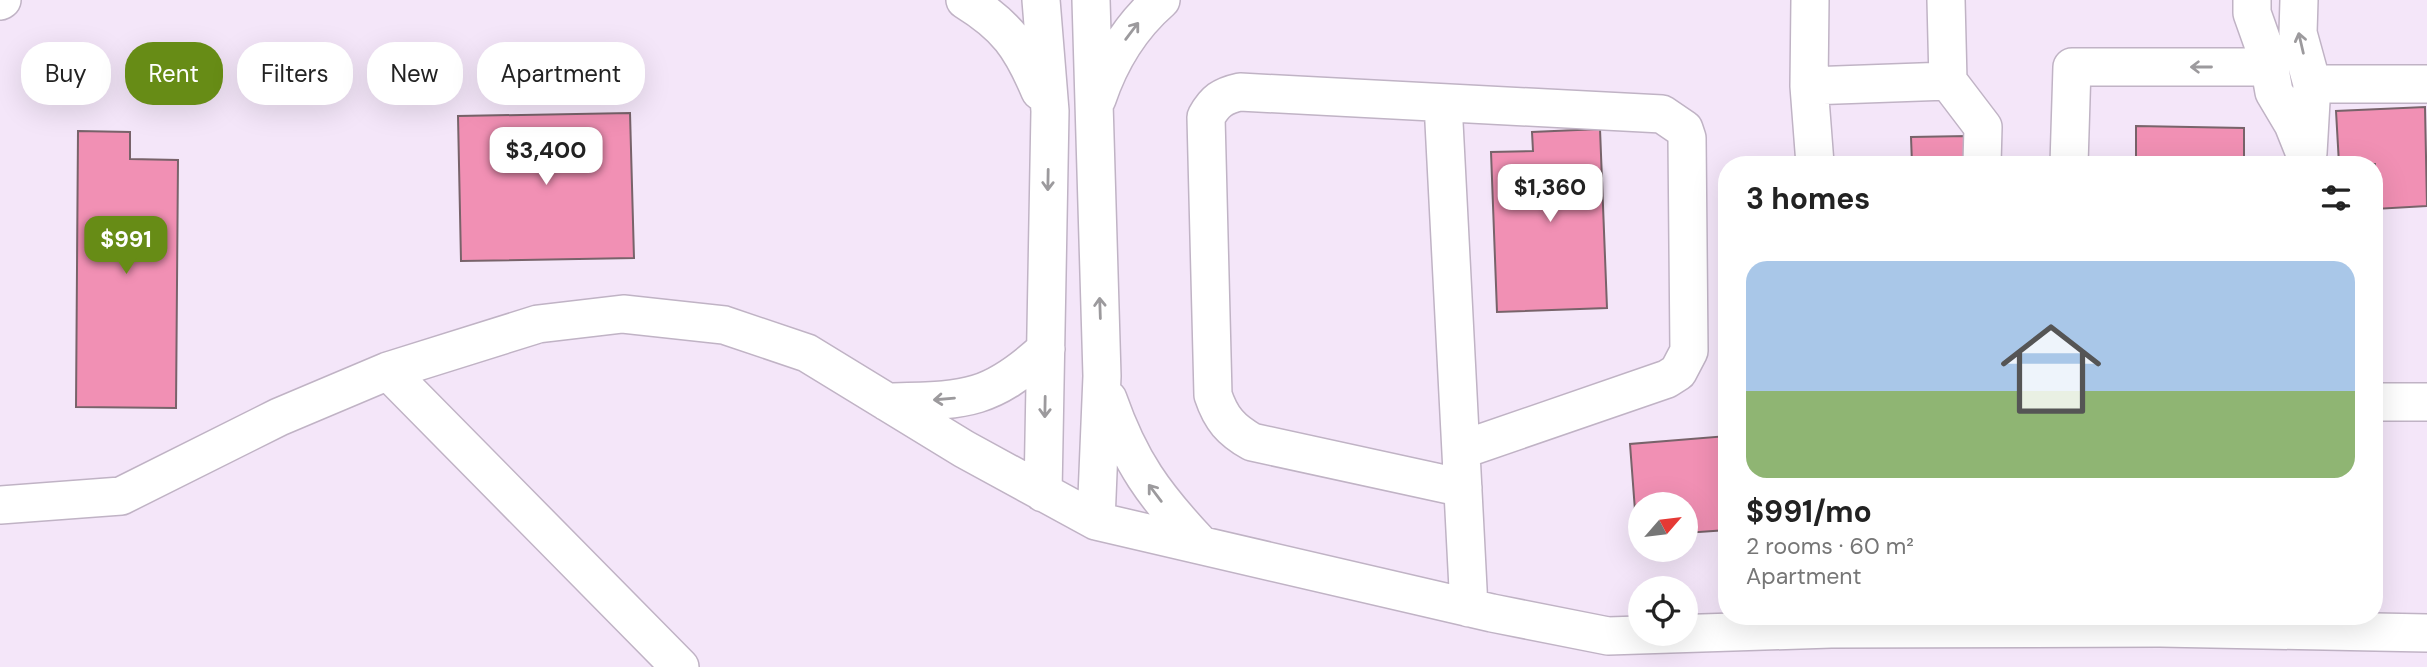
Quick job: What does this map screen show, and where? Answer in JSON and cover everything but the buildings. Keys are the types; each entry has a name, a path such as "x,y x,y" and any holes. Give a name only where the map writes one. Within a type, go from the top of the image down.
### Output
{"lane":[{"path":"965,0 994,18 1021,47 1049,111"},
{"path":"1041,0 1049,111 1044,493"},
{"path":"1091,0 1102,376 1096,521"},
{"path":"1093,113 1106,75 1120,48 1146,14 1161,0"},
{"path":"1810,0 1810,86 1814,156"},
{"path":"1946,0 1948,81 1983,127 1982,156"},
{"path":"2252,0 2252,13 2270,67 2274,92 2293,124 2305,156"},
{"path":"2299,0 2298,33 2312,84 2307,156"},
{"path":"2069,156 2072,68 2270,67"},
{"path":"1810,86 1948,81"},
{"path":"2312,84 2427,84"},
{"path":"1461,450 1667,379 1685,364 1689,351 1687,138 1684,129 1662,114 1240,92 1224,95 1214,103 1206,117 1213,396 1219,413 1231,430 1252,442 1463,488"},
{"path":"1443,103 1469,608"},
{"path":"0,505 121,496 279,417 388,371 538,324 623,314 724,325 807,353 964,449 1096,521 1469,608 1608,636 1794,625"},
{"path":"887,402 945,400 996,389 1018,375 1046,349"},
{"path":"388,371 680,667"},
{"path":"1102,376 1121,438 1141,474 1165,507 1200,544"},
{"path":"2383,402 2427,402"},
{"path":"1961,625 2427,633"}]}
